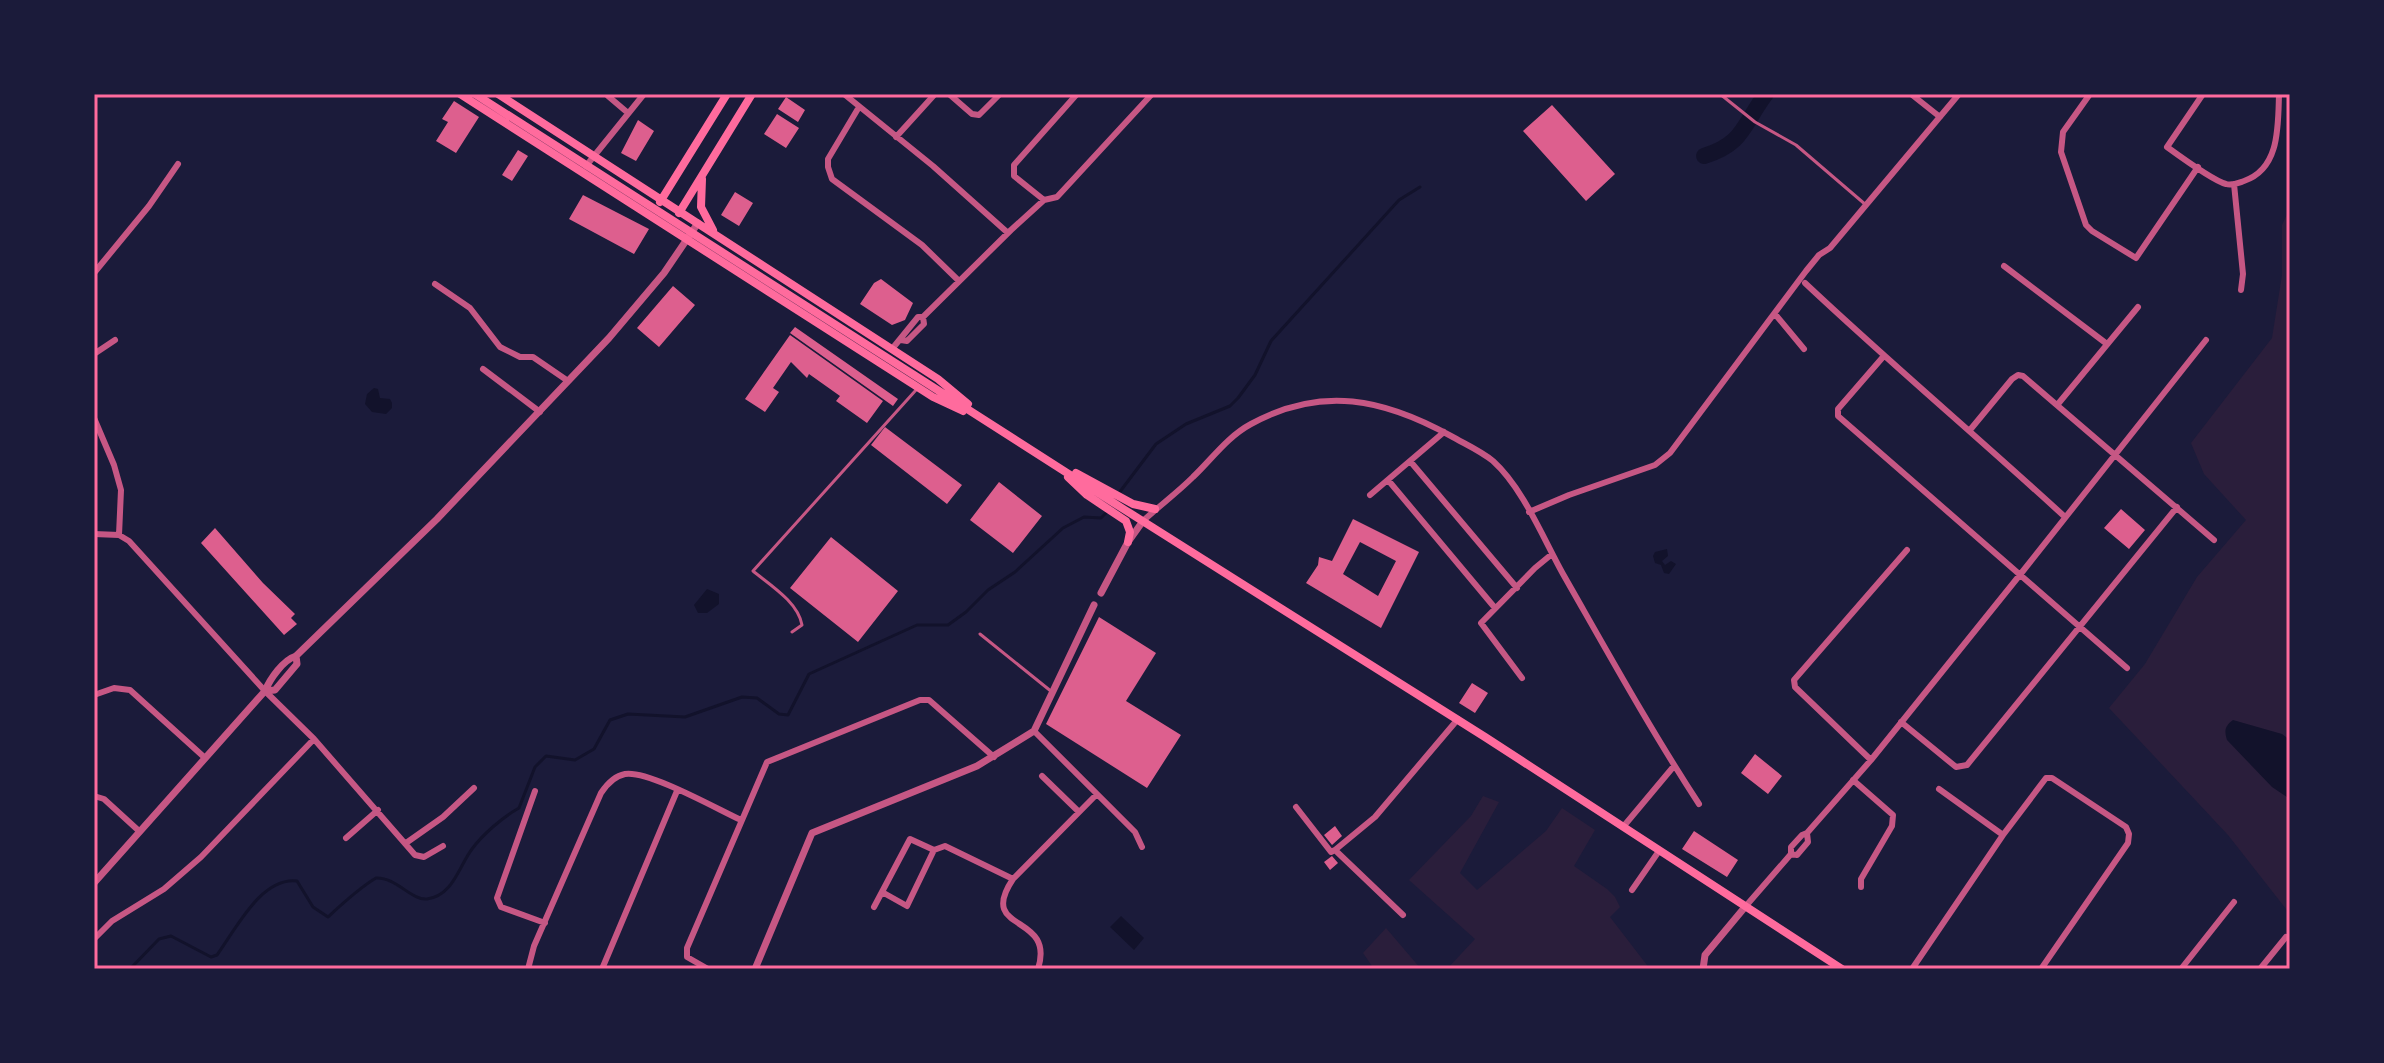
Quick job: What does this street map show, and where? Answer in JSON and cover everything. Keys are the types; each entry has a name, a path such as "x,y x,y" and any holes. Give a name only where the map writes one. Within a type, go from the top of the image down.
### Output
{"main road":[{"path":"460,94 918,387 993,425"},
{"path":"475,94 1091,489 1458,719 1842,969"},
{"path":"498,94 940,380 993,425"},
{"path":"651,216 727,94"},
{"path":"670,228 752,94"},
{"path":"703,174 701,207 717,236"},
{"path":"614,194 623,188 625,177"},
{"path":"769,291 769,281 779,276"},
{"path":"796,308 806,293"},
{"path":"1040,455 1091,489"},
{"path":"1123,508 1155,509"},
{"path":"1123,508 1129,526 1128,542"}],"street":[{"path":"581,172 644,94"},
{"path":"844,94 933,166 1008,233"},
{"path":"896,137 935,94"},
{"path":"949,94 972,114 979,115 1000,94"},
{"path":"1044,200 1014,176 1013,168 1077,94"},
{"path":"892,349 901,340 907,341 924,324 923,317 1008,233 1044,200 1057,197 1152,94"},
{"path":"1911,94 1940,117"},
{"path":"1529,512 1655,465 1670,453 1819,255 1830,248 1959,94"},
{"path":"2090,94 2063,132 2061,152 2086,225 2092,231 2136,258 2198,167"},
{"path":"2203,94 2168,145 2169,149 2221,182 2234,184 2252,178 2268,164 2278,118 2279,94"},
{"path":"608,96 628,113"},
{"path":"859,107 828,159 832,179 922,245 959,281"},
{"path":"94,273 149,206 178,164"},
{"path":"2234,184 2243,274 2241,290"},
{"path":"94,883 265,691 289,658 296,656 437,519 628,316 664,273 698,223"},
{"path":"2004,266 2107,344"},
{"path":"1805,283 1883,357 1970,430 2065,517"},
{"path":"435,284 470,308 500,347 520,357 533,357 568,381"},
{"path":"2058,404 2138,307"},
{"path":"1775,314 1804,349"},
{"path":"94,354 115,340"},
{"path":"1703,969 1705,955 1791,854 1797,855 1808,842 1807,833 1871,760 2206,340"},
{"path":"1883,357 1838,409 1838,416 2127,668"},
{"path":"483,369 540,412"},
{"path":"1970,430 2018,375 2058,404 2214,540"},
{"path":"1101,593 1143,521 1192,479 1241,429 1268,416 1323,399 1369,402 1405,414 1444,432 1493,461 1515,487 1674,766 1699,804"},
{"path":"94,418 121,490 119,535"},
{"path":"1370,495 1444,432"},
{"path":"1410,461 1517,588"},
{"path":"1388,480 1495,608"},
{"path":"1901,722 1956,767 1962,768 2081,628 2177,507"},
{"path":"94,534 119,535 129,541 265,691 314,739 418,857 443,846"},
{"path":"1871,760 1795,687 1794,680 1907,550"},
{"path":"1522,678 1481,623 1552,554"},
{"path":"755,969 812,833 977,766 1034,731 1094,605"},
{"path":"94,695 114,688 130,690 204,757"},
{"path":"708,969 687,957 687,948 767,762 920,700 929,700 994,757"},
{"path":"1296,807 1331,852 1335,850 1375,817 1458,719"},
{"path":"1034,731 1135,832 1142,847"},
{"path":"94,939 112,921 164,889 192,865 314,739"},
{"path":"1623,827 1674,766"},
{"path":"528,969 534,946 601,793 611,780 624,774 642,775 741,820"},
{"path":"1042,776 1079,812"},
{"path":"1912,969 2003,835 2046,778 2052,778 2126,827 2129,834 2128,843 2041,969"},
{"path":"1853,780 1893,815 1892,826 1861,879 1861,887"},
{"path":"406,843 443,817 474,788"},
{"path":"1939,789 2003,835"},
{"path":"535,791 497,898 501,907 545,923"},
{"path":"602,969 677,791"},
{"path":"1038,969 1041,950 1035,934 1004,912 1003,894 1013,879 1096,795"},
{"path":"94,796 104,799 139,831"},
{"path":"346,838 378,810"},
{"path":"874,907 910,839 934,850 949,847 1013,879"},
{"path":"882,892 907,906 934,850"},
{"path":"1335,850 1403,915"},
{"path":"1632,890 1659,851"},
{"path":"2181,969 2234,902"},
{"path":"2260,969 2286,937"}],"lane":[{"path":"1720,94 1755,122 1796,145 1866,205"},
{"path":"792,632 802,625 799,614 753,571 918,387"},
{"path":"980,634 1052,693"}],"shaded area":[{"path":"2290,208 2290,914 2228,835 2109,708 2145,664 2197,577 2246,520 2204,474 2191,443 2272,338 2282,275 2282,225"},
{"path":"374,388 378,389 380,398 390,399 392,403 386,414 372,412 365,404 367,394"},
{"path":"1667,549 1668,556 1662,561 1665,565 1671,561 1676,564 1669,574 1655,563 1653,556 1655,552"},
{"path":"707,589 719,594 719,604 707,613 698,613 694,605"},
{"path":"2233,720 2282,734 2290,740 2290,799 2272,787 2227,740 2226,728"},
{"path":"1483,796 1499,802 1460,873 1477,890 1546,831 1562,808 1595,830 1574,866 1615,897 1620,907 1610,917 1650,969 1447,969 1475,939 1409,880 1471,816"},
{"path":"1121,916 1144,938 1134,950 1110,927"},
{"path":"1386,928 1421,969 1374,969 1363,953"}],"building":[{"path":"786,97 805,110 798,122 778,109"},
{"path":"454,101 479,117 456,153 436,141 448,122 442,119"},
{"path":"1552,105 1615,174 1586,201 1523,131"},
{"path":"777,114 799,128 786,148 764,134"},
{"path":"638,120 654,131 636,161 621,153"},
{"path":"518,150 528,156 512,181 502,175"},
{"path":"735,192 753,203 739,226 721,215"},
{"path":"583,195 649,229 634,254 569,219"},
{"path":"881,279 913,303 905,320 892,325 860,304 874,283"},
{"path":"673,286 695,305 659,347 637,328"},
{"path":"795,327 898,399 893,406 790,333"},
{"path":"790,335 883,401 867,423 836,401 840,396 809,374 807,378 791,362 773,388 779,392 765,412 745,399"},
{"path":"885,427 962,485 947,504 871,445"},
{"path":"999,482 1042,516 1013,553 970,520"},
{"path":"2121,509 2145,530 2129,549 2104,528"},
{"path":"1353,519 1419,552 1381,628 1306,583 1318,565 1319,557 1332,561","holes":["1360,542 1396,561 1378,596 1343,574"]},
{"path":"215,528 295,614 291,618 297,624 284,635 201,543"},
{"path":"831,537 898,591 858,642 790,588"},
{"path":"1099,617 1156,653 1126,701 1181,735 1147,788 1046,724"},
{"path":"1472,683 1488,693 1475,713 1459,703"},
{"path":"1755,754 1782,776 1768,794 1741,773"},
{"path":"1335,826 1342,836 1332,845 1324,835"},
{"path":"1694,831 1738,860 1727,877 1682,849"},
{"path":"1332,856 1338,863 1330,870 1324,862"}],"waterway":[{"path":"1704,156 1735,139 1766,94"},
{"path":"1119,493 1156,444 1186,424 1230,406 1238,398 1255,375 1271,341 1399,200 1420,187"},
{"path":"130,969 159,939 171,936 211,957 217,955 261,896 284,882 297,881 313,907 328,917 376,878 390,881 421,899 436,897 449,886 482,838 519,808 535,767 546,756 575,760 594,749 610,720 628,714 685,717 742,697 757,698 779,714 788,715 809,674 917,625 948,625 988,590 1015,572 1063,528 1084,517 1101,518 1109,510"}]}
